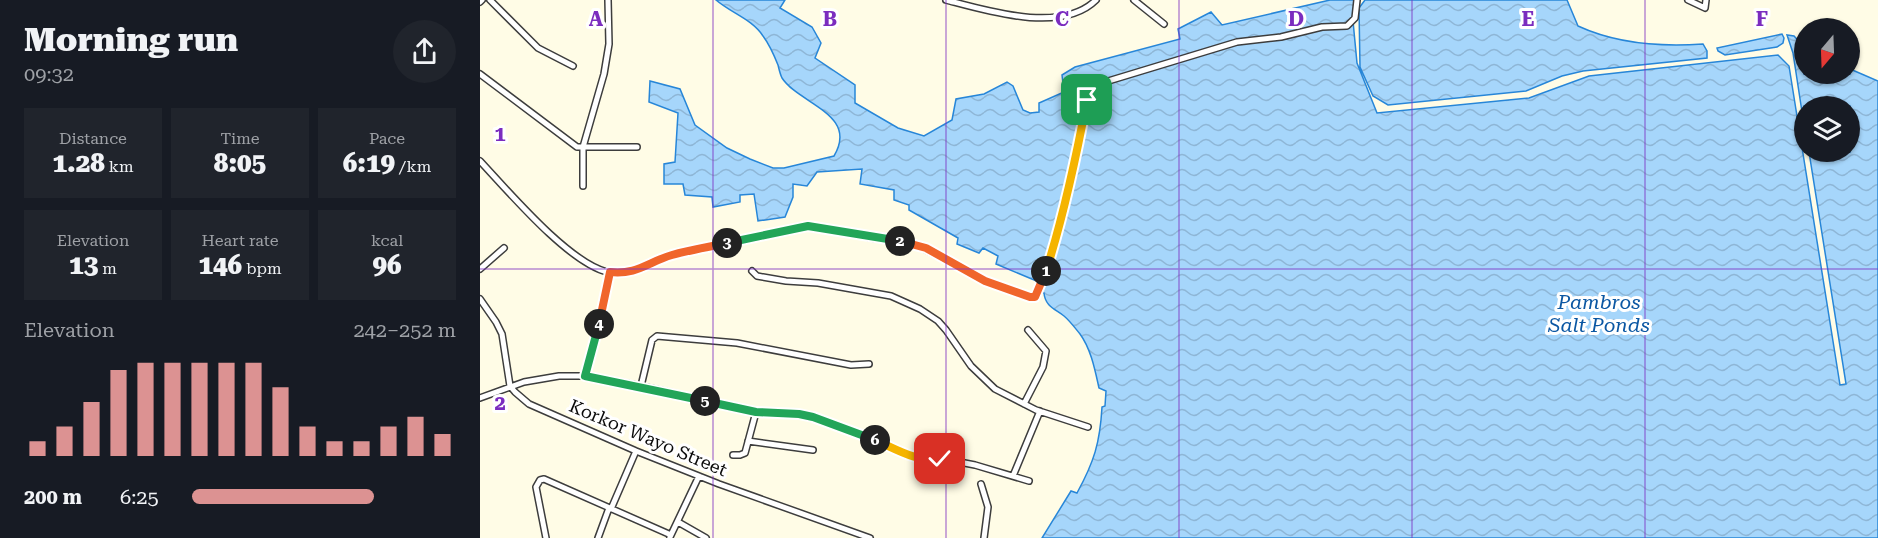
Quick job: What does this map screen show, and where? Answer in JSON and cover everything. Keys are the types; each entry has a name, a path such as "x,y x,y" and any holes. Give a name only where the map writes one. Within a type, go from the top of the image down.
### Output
{"street":[{"path":"490,0 538,48 573,66"},
{"path":"583,186 583,147 604,74 609,44 608,0"},
{"path":"946,0 1006,14 1064,17 1080,12 1096,0"},
{"path":"1134,0 1164,24"},
{"path":"480,161 549,233 570,251 589,264 610,272 636,271 672,255 816,226 872,238 913,243 985,281 1035,297 1040,290 1057,236 1089,92 1105,81 1237,42 1350,24 1355,18 1357,0"},
{"path":"1688,0 1705,8 1706,0"},
{"path":"480,74 577,147 637,147"},
{"path":"480,269 504,248"},
{"path":"752,270 757,276 818,283 891,296 920,309 942,325 971,366 995,389 1040,411 1088,427"},
{"path":"585,376 610,272"},
{"path":"480,299 502,334 510,386"},
{"path":"1024,404 1043,367 1046,351 1028,330"},
{"path":"641,386 652,340 657,336 715,340 851,365 869,364"},
{"path":"480,398 510,386 559,376 585,376 756,412 813,417 913,456 949,460 1029,481"},
{"name":"Korkor Wayo Street","path":"510,386 529,404 636,452 870,538"},
{"path":"1013,476 1040,411"},
{"path":"733,455 745,453 756,412"},
{"path":"748,441 813,450"},
{"path":"598,538 636,452"},
{"path":"545,537 536,486 540,480 544,479 670,536 699,476"},
{"path":"981,484 988,507 984,538"},
{"path":"678,522 706,538"}],"water":[{"name":"Pambros Salt Ponds","path":"716,0 785,0 780,8 812,27 821,43 815,58 855,85 855,103 898,128 924,136 952,120 956,99 984,94 1007,82 1013,86 1023,110 1030,113 1039,112 1039,103 1064,92 1062,75 1075,67 1180,39 1178,29 1211,12 1222,25 1330,0 1355,0 1353,21 1357,63 1377,113 1529,98 1589,76 1778,55 1789,66 1794,97 1794,162 1804,162 1840,385 1846,384 1811,162 1860,162 1860,96 1800,96 1798,84 1860,84 1860,73 1878,81 1878,538 1042,538 1071,491 1077,493 1088,472 1098,442 1106,391 1099,388 1084,340 1064,316 1048,304 1044,293 1036,291 1039,282 996,264 998,256 983,248 979,253 957,244 958,238 909,210 909,205 894,200 894,190 860,184 862,169 817,172 807,186 793,184 793,197 785,217 758,221 754,194 740,195 740,202 713,207 712,197 685,195 683,184 664,184 664,164 675,162 678,113 649,102 650,81 680,89 695,125 727,148 773,168 784,168 834,156 840,142 839,130 833,120 790,87 782,78 771,50 758,30"},
{"path":"1365,0 1567,0 1578,26 1608,37 1639,43 1703,44 1707,51 1707,58 1583,71 1562,76 1526,91 1388,105 1373,96 1360,67 1359,8"},
{"path":"1782,34 1783,43 1777,47 1725,55 1717,48"},
{"name":"Pambros Salt Ponds","path":"1787,35 1794,36 1794,60 1793,53"}],"route":[{"path":"940,459 913,456 813,417 756,412 585,376 610,272 636,271 672,255 816,226 872,238 913,243 985,281 1035,297 1040,290 1057,236 1087,100"}]}
